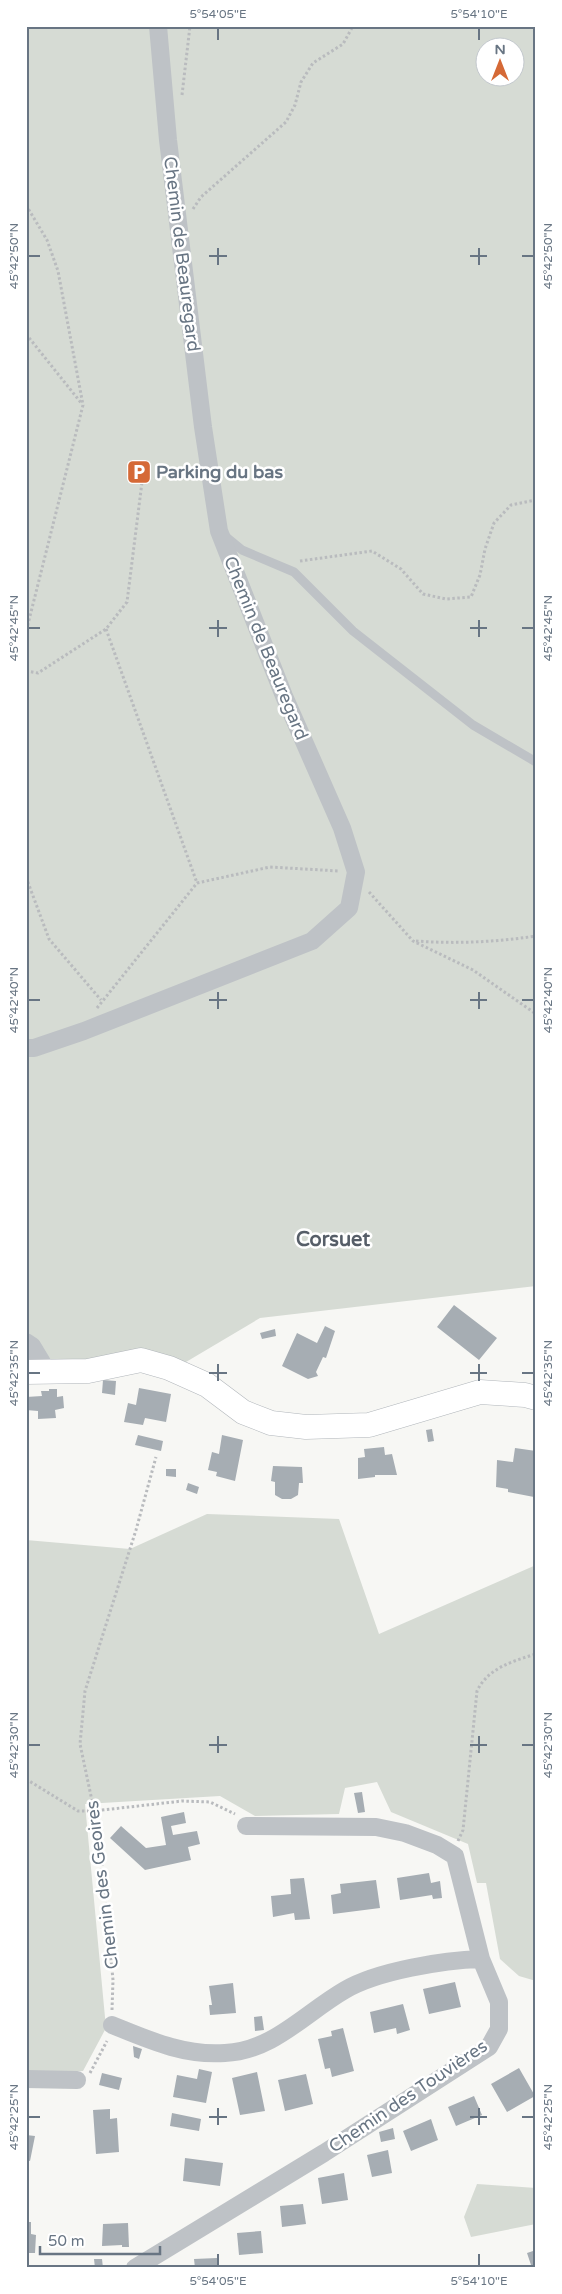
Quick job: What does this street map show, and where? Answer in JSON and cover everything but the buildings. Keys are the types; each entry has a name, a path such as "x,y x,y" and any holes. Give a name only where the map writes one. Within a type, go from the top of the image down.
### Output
{"street":[{"name":"Chemin de Beauregard","path":"26,1048 34,1048 84,1031 312,941 349,908 356,872 342,828 284,696 219,531 203,427 168,140 158,26"},
{"path":"26,1342 32,1346 36,1372 88,1371 141,1360 169,1368 207,1385 243,1412 271,1423 306,1427 369,1425 480,1392 525,1394 536,1398"},
{"path":"246,1826 376,1827 405,1833 437,1845 455,1856"},
{"name":"Chemin des Touvières","path":"135,2268 324,2153 488,2046 499,2029 499,2002 481,1959 455,1856"},
{"path":"112,2025 167,2047 196,2053 226,2054 251,2049 273,2040 327,2001 365,1981 434,1964 481,1959"},
{"path":"26,2079 77,2080"}],"lane":[{"path":"219,531 242,550 294,572 353,631 472,725 536,762"}],"path":[{"path":"181,103 190,26"},
{"path":"179,227 201,197 286,122 295,104 301,82 313,63 343,44 353,26"},
{"path":"26,205 47,240 58,271 83,404 26,632"},
{"path":"26,334 83,404"},
{"path":"26,671 38,673 106,629 127,602 143,474"},
{"path":"276,565 372,551 401,569 423,594 446,599 471,597 480,575 485,549 494,524 511,505 536,500"},
{"path":"106,629 197,883"},
{"path":"84,1031 101,1000 197,883 270,867 356,872 375,901 413,941 473,970 536,1014"},
{"path":"26,878 49,940 101,1000"},
{"path":"413,941 443,943 506,940 536,936"},
{"name":"Chemin des Geoires","path":"77,2080 89,2075 103,2051 112,2025 113,1980 99,1834 80,1744 85,1691 136,1530 156,1457"},
{"path":"455,1856 463,1830 477,1691 482,1681 507,1663 536,1654"},
{"path":"26,1779 78,1811 94,1811 182,1801 210,1802 236,1814 246,1826"}],"shaded area":[{"path":"26,26 536,26 536,1286 260,1318 186,1362 26,1360"},
{"path":"207,1514 339,1519 379,1634 536,1565 536,1981 519,1976 500,1959 486,1883 477,1883 468,1844 391,1812 377,1782 345,1788 339,1814 255,1816 220,1796 85,1804 106,2028 83,2071 26,2073 26,1540 130,1549"},
{"path":"477,2184 536,2188 536,2224 471,2237 464,2217"}],"place":[{"name":"Parking du bas","path":"139,472"}],"district":[{"name":"Corsuet","path":"333,1240"}]}
